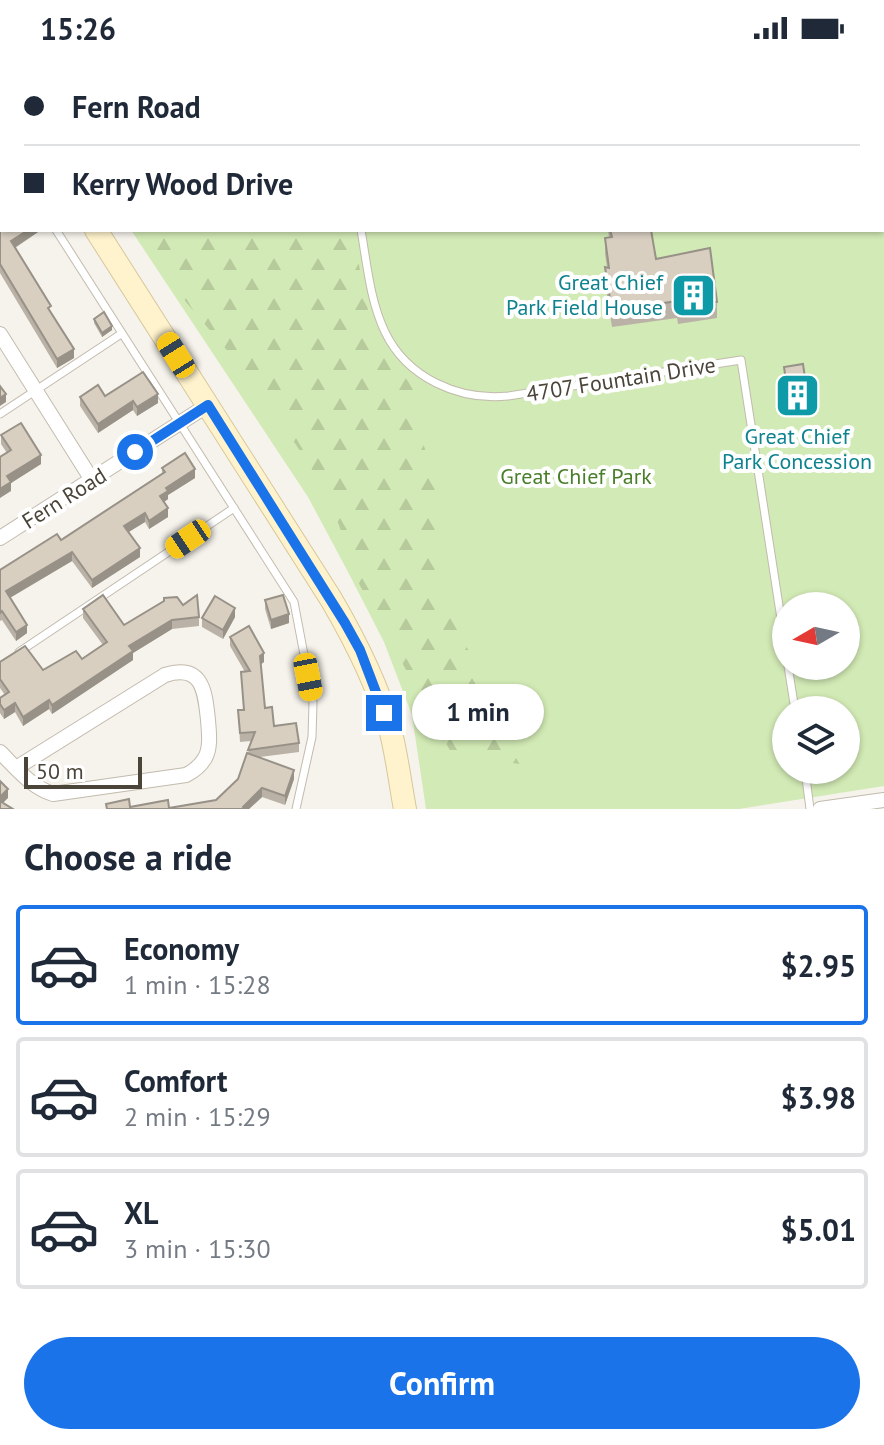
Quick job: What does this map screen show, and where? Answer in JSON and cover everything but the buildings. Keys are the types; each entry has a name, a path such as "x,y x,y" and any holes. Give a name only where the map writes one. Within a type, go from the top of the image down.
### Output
{"street":[{"path":"97,232 331,599 360,650 390,730 405,809"},
{"path":"0,334 92,480"},
{"name":"Fern Road","path":"0,538 208,405"},
{"path":"0,752 16,768 33,785 53,794 186,775 199,767 207,752 209,733 203,687 189,674 165,675 16,768"},
{"path":"820,809 884,800"}],"lane":[{"path":"57,232 294,602 313,702 312,737 296,809"},
{"name":"4707 Fountain Drive","path":"361,232 373,297 383,330 392,345 415,369 448,389 479,397 495,397 741,360 777,592"},
{"path":"0,414 121,334"},
{"path":"12,656 234,508"},
{"path":"807,784 810,809"}],"green space":[{"name":"Great Chief Park","path":"132,232 884,232 884,786 739,809 426,809 412,715 384,642 308,497"},
{"path":"141,232 352,232 368,310 389,353 418,396 412,411 438,487 443,599 475,664 537,766 453,756 357,580 339,525 309,464 252,380 186,302"}],"place":[{"name":"Great Chief Park Field House","path":"694,295"},
{"name":"Great Chief Park Concession","path":"797,395"}],"route":[{"path":"135,452 208,405 345,623 360,650 384,713"}]}
